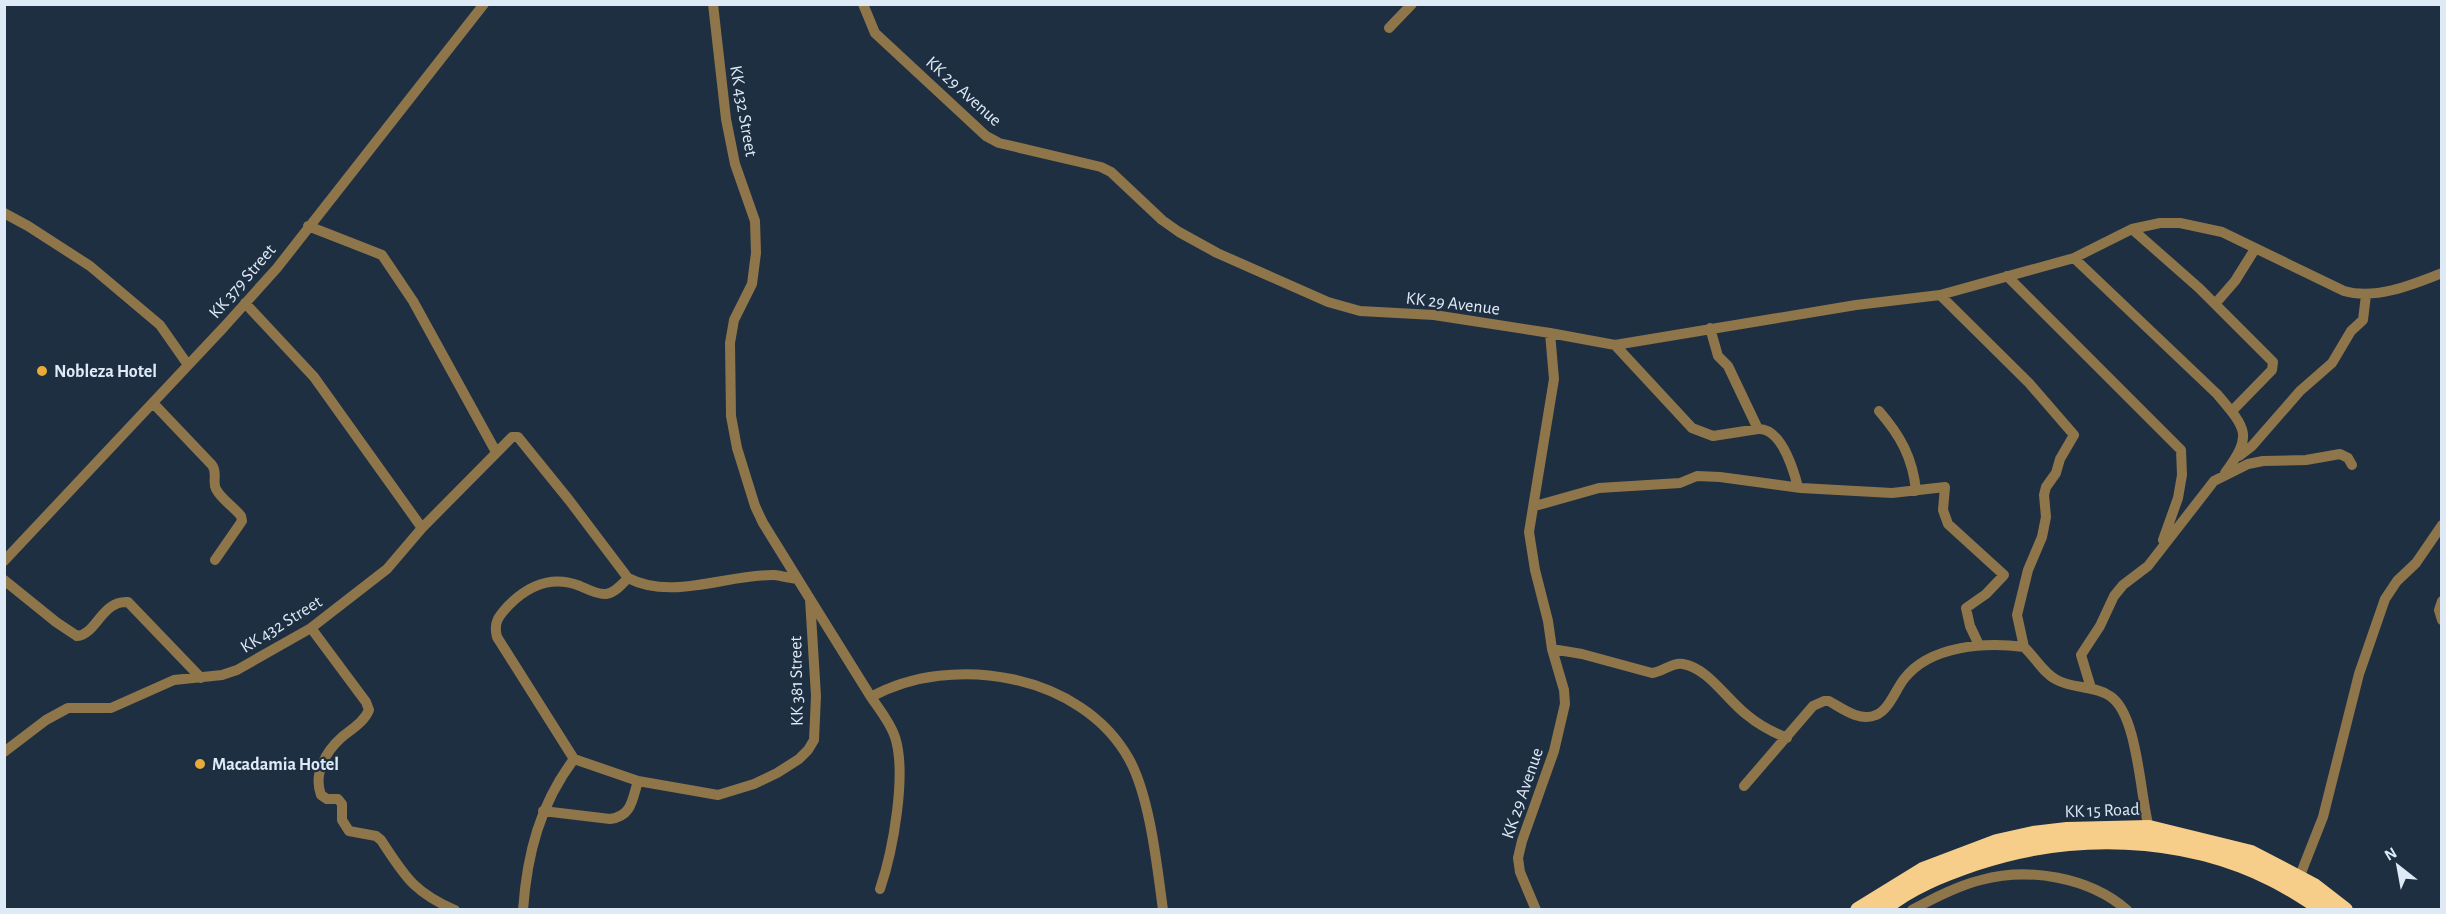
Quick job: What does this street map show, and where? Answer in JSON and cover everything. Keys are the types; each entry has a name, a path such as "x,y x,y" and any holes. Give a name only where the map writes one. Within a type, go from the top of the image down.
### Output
{"highway":[{"name":"KK 15 Road","path":"1858,909 1923,870 1997,842 2033,834 2067,830 2149,828 2251,853 2314,886 2345,909"},
{"name":"KK 15 Road","path":"1882,909 1925,883 1981,861 2032,847 2087,841 2154,845 2199,853 2241,865 2272,879 2324,909"}],"street":[{"name":"KK 379 Street","path":"4,561 277,268 484,4"},
{"name":"KK 432 Street","path":"713,4 726,119 735,164 755,221 756,253 752,284 734,320 730,343 731,416 737,448 755,506 797,579"},
{"name":"KK 29 Avenue","path":"863,4 875,33 986,136 999,143 1111,172 1162,220 1217,253 1328,302 1360,311 1434,315 1550,333 1554,380 1535,490 1530,538 1552,649 1564,690 1564,713 1554,751 1522,840 1518,858 1520,873 1536,909"},
{"path":"1389,28 1412,4"},
{"path":"4,213 90,266 160,325 188,365"},
{"path":"1550,333 1615,345 1856,305 1940,295 2074,258 2132,229 2160,223 2180,223 2222,232 2344,291 2366,295 2425,280 2442,273"},
{"path":"308,226 382,255 413,301 496,452"},
{"path":"2132,229 2215,304 2273,362 2271,369 2232,411"},
{"path":"2215,304 2235,281 2255,249"},
{"path":"2074,258 2232,411 2245,434 2242,446 2222,477"},
{"path":"2007,276 2181,450 2182,475 2178,498 2162,545"},
{"path":"1940,295 2029,383 2074,435 2046,487 2044,495 2046,517 2042,537 2028,570 2017,615 2024,647 2053,678 2111,696 2119,706 2136,751 2149,828"},
{"path":"2234,460 2252,447 2300,391 2331,363 2351,331 2363,320 2366,295"},
{"path":"245,303 314,377 422,528"},
{"path":"1710,328 1718,356 1728,366 1758,429"},
{"path":"1615,345 1692,428 1713,436 1758,429 1771,432 1792,463 1798,487"},
{"path":"153,403 213,465 216,470 214,485 241,516 242,521 215,560"},
{"path":"1879,411 1893,428 1908,454 1914,472 1916,491"},
{"name":"KK 432 Street","path":"4,752 46,720 68,708 111,708 174,680 201,678 237,670 311,628 387,569 422,528 512,437 518,437 523,443 628,578"},
{"path":"2091,688 2081,655 2084,648 2100,626 2123,585 2148,566 2208,488 2222,477 2248,464 2281,459 2306,460 2340,454 2348,458 2352,465"},
{"path":"1534,506 1599,488 1680,483 1697,476 1798,487 1892,493 1945,487 1943,510 1948,524 2004,576 1986,594 1966,608 1970,626 1979,645"},
{"path":"2299,878 2323,817 2359,674 2382,608 2397,581 2415,562 2442,525"},
{"path":"523,909 534,839 543,811 558,780 574,759 507,655 497,637 495,627 499,615 521,593 536,585 561,580 603,594 614,591 628,578 639,584 667,587 768,576 797,579 894,734 899,760 895,823 886,872 880,889"},
{"path":"4,580 77,636 85,634 107,609 116,604 128,602 201,678"},
{"name":"KK 381 Street","path":"574,759 639,781 707,794 730,793 777,773 799,759 814,740 816,719 810,599"},
{"path":"2442,601 2439,610 2442,620"},
{"path":"311,628 366,702 369,710 363,719 336,742 327,754 318,780 321,795 327,799 338,799 342,804 342,820 349,831 376,836 381,840 419,891 432,900 455,909"},
{"path":"1744,786 1813,706 1824,701 1856,715 1876,716 1884,709 1905,677 1915,667 1941,654 1979,645 2024,647"},
{"path":"1552,649 1582,654 1652,673 1680,663 1686,665 1705,673 1747,716 1769,731 1787,738"},
{"path":"871,697 892,685 916,678 959,674 1036,685 1076,704 1095,718 1116,739 1131,762 1152,835 1163,909"},
{"path":"543,811 618,818 628,812 639,781"},
{"path":"1912,909 1982,879 2028,875 2084,884 2113,897 2127,909"}],"place":[{"name":"Nobleza Hotel","path":"42,371"},
{"name":"Macadamia Hotel","path":"200,764"}]}
